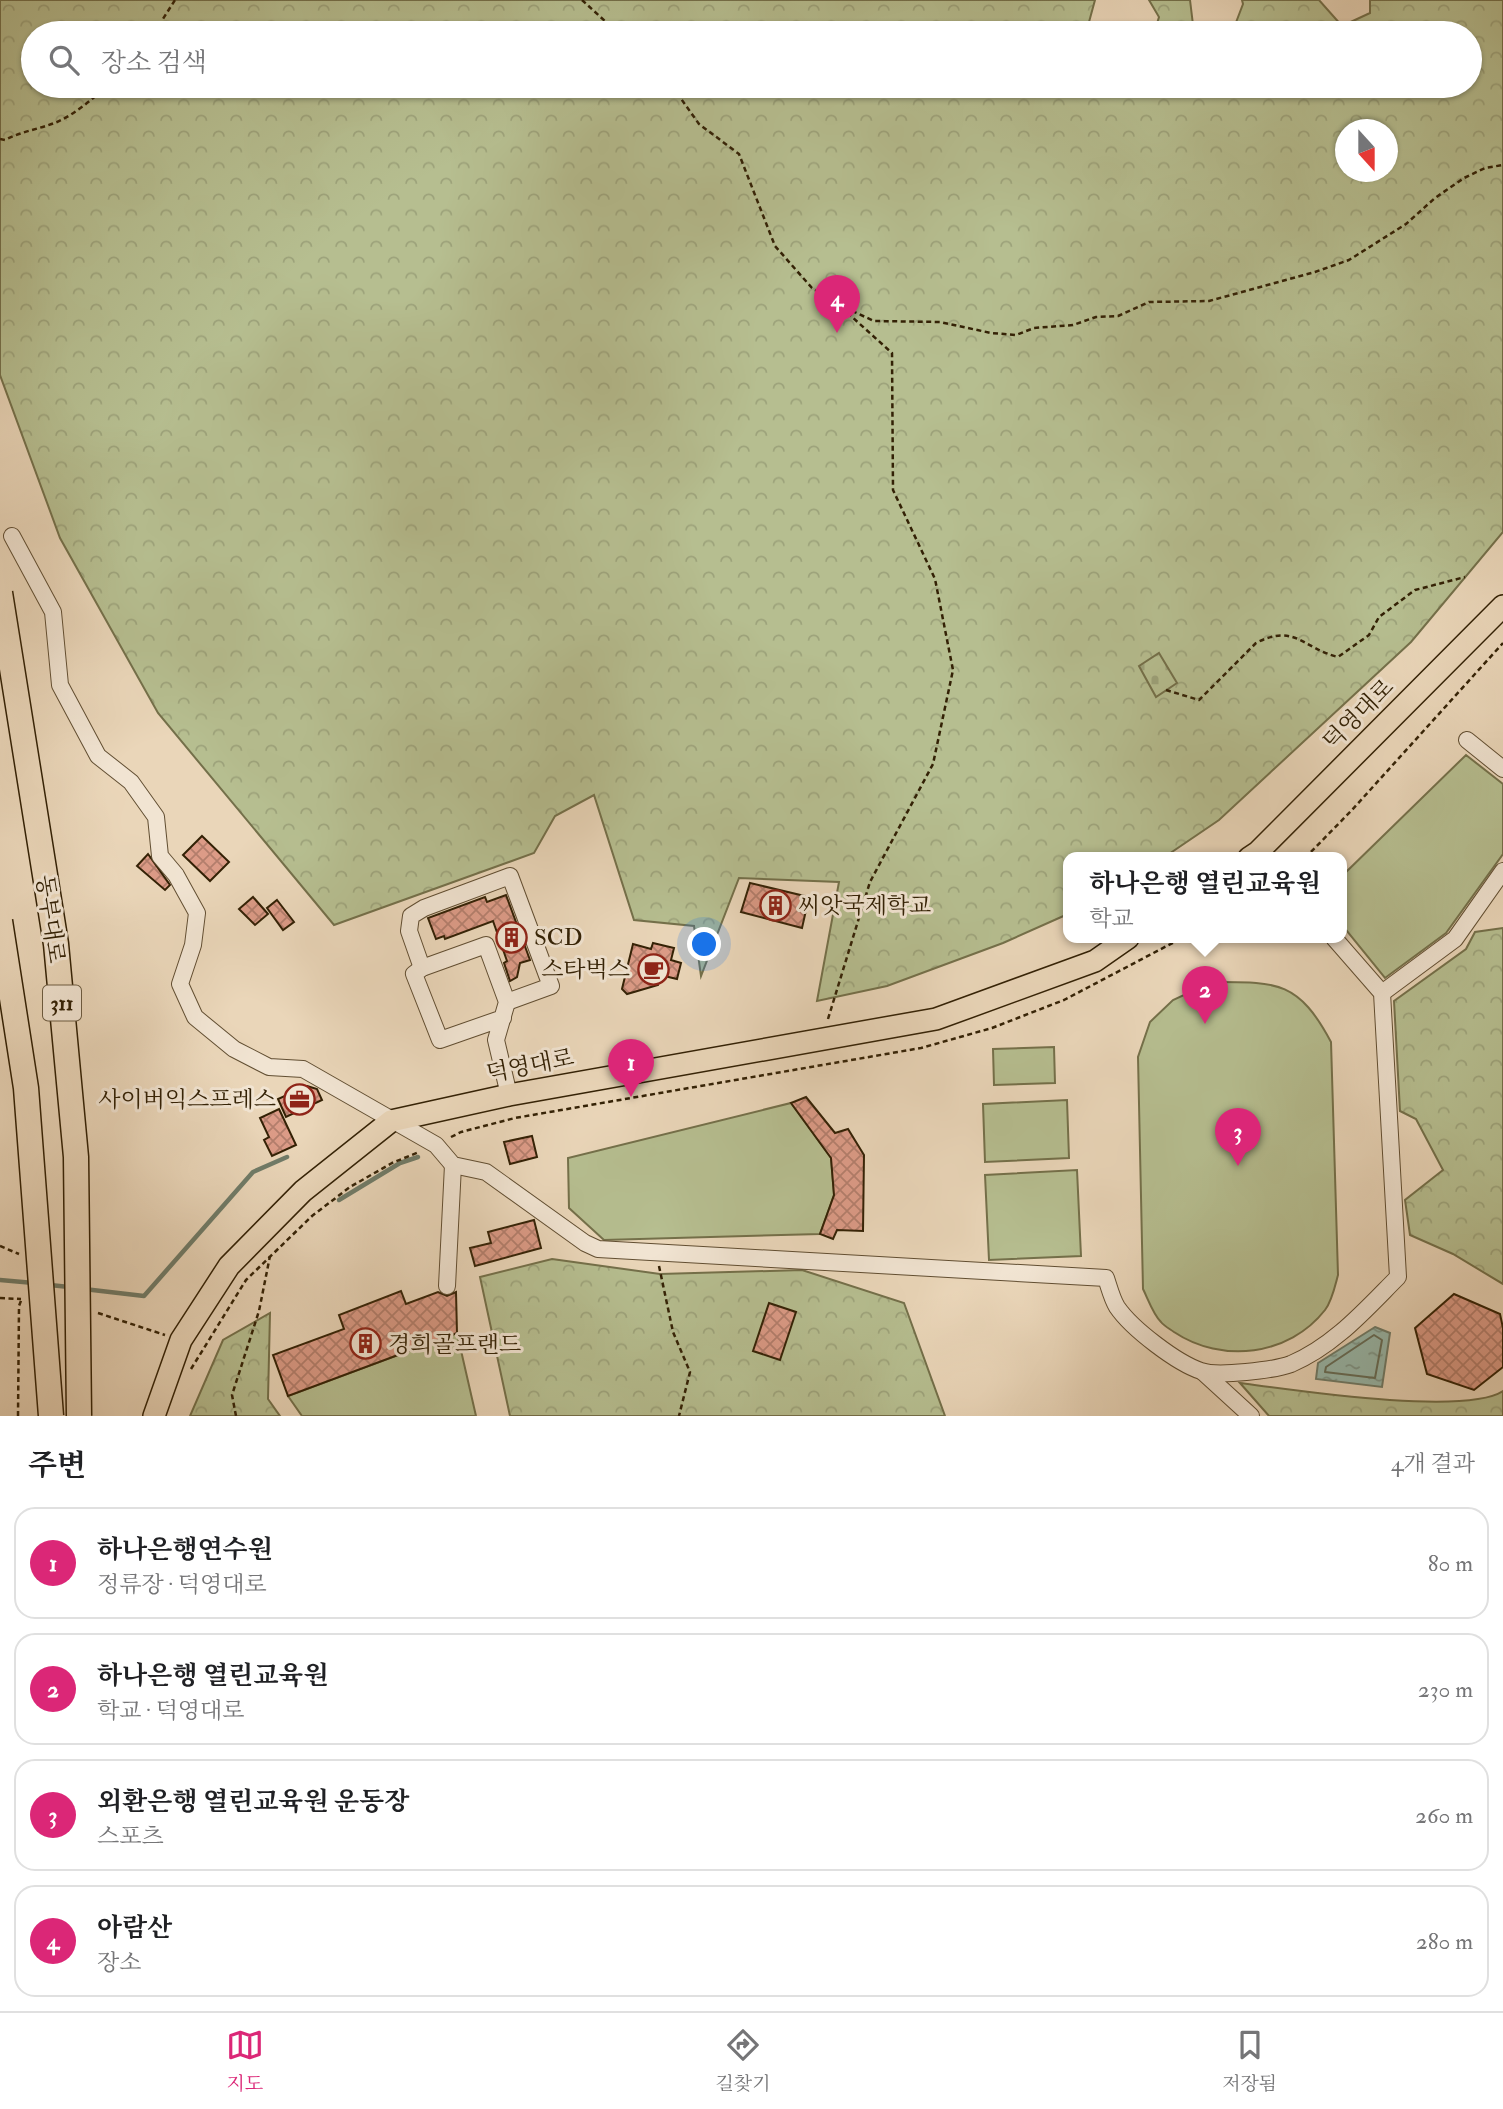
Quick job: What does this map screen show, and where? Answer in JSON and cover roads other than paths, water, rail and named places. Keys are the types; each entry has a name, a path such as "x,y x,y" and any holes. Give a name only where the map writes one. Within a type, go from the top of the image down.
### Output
{"highway":[{"name":"동부대로","path":"0,593 56,944 76,1157 79,1416"},
{"name":"311","path":"0,921 26,1088 51,1416"}],"main road":[{"name":"덕영대로","path":"1260,852 1502,609"},
{"name":"덕영대로","path":"154,1416 181,1340 229,1266 303,1191 391,1121 509,1095 936,1019 1095,961 1121,943"}],"street":[{"path":"12,536 53,612 60,685 99,755 131,782 156,817 160,856 176,875 197,913 193,945 180,984 195,1017 234,1049 269,1067 303,1069 436,1145 453,1165 486,1172 585,1243 598,1249 1106,1278 1117,1307 1139,1329 1168,1354 1203,1372 1251,1416"},
{"path":"1467,740 1503,769"},
{"path":"1382,993 1455,939 1503,871"},
{"path":"422,968 410,931 411,916 424,908 510,876 551,986 507,1002"},
{"path":"1203,1372 1253,1371 1291,1364 1336,1338 1398,1277 1382,993 1338,943"},
{"path":"503,1018 440,1040 414,974 422,968 486,945 507,1002 503,1018 496,1040 509,1095"},
{"path":"447,1286 453,1165"}],"water":[{"path":"1375,1327 1390,1333 1382,1387 1316,1379 1318,1363"}],"waterway":[{"path":"84,1289 144,1296 253,1172 287,1157"},
{"path":"339,1200 400,1163 418,1157"},
{"path":"0,1280 34,1283"},
{"path":"50,1285 69,1287"}],"place":[{"name":"아람산","path":"837,333"},
{"name":"씨앗국제학교","path":"775,905"},
{"name":"SCD","path":"511,937"},
{"name":"스타벅스","path":"653,969"},
{"name":"하나은행 열린교육원","path":"1205,1024"},
{"name":"하나은행연수원","path":"631,1097"},
{"name":"사이버익스프레스","path":"299,1099"},
{"name":"외환은행 열린교육원 운동장","path":"1238,1166"},
{"name":"경희골프랜드","path":"365,1344"}]}
